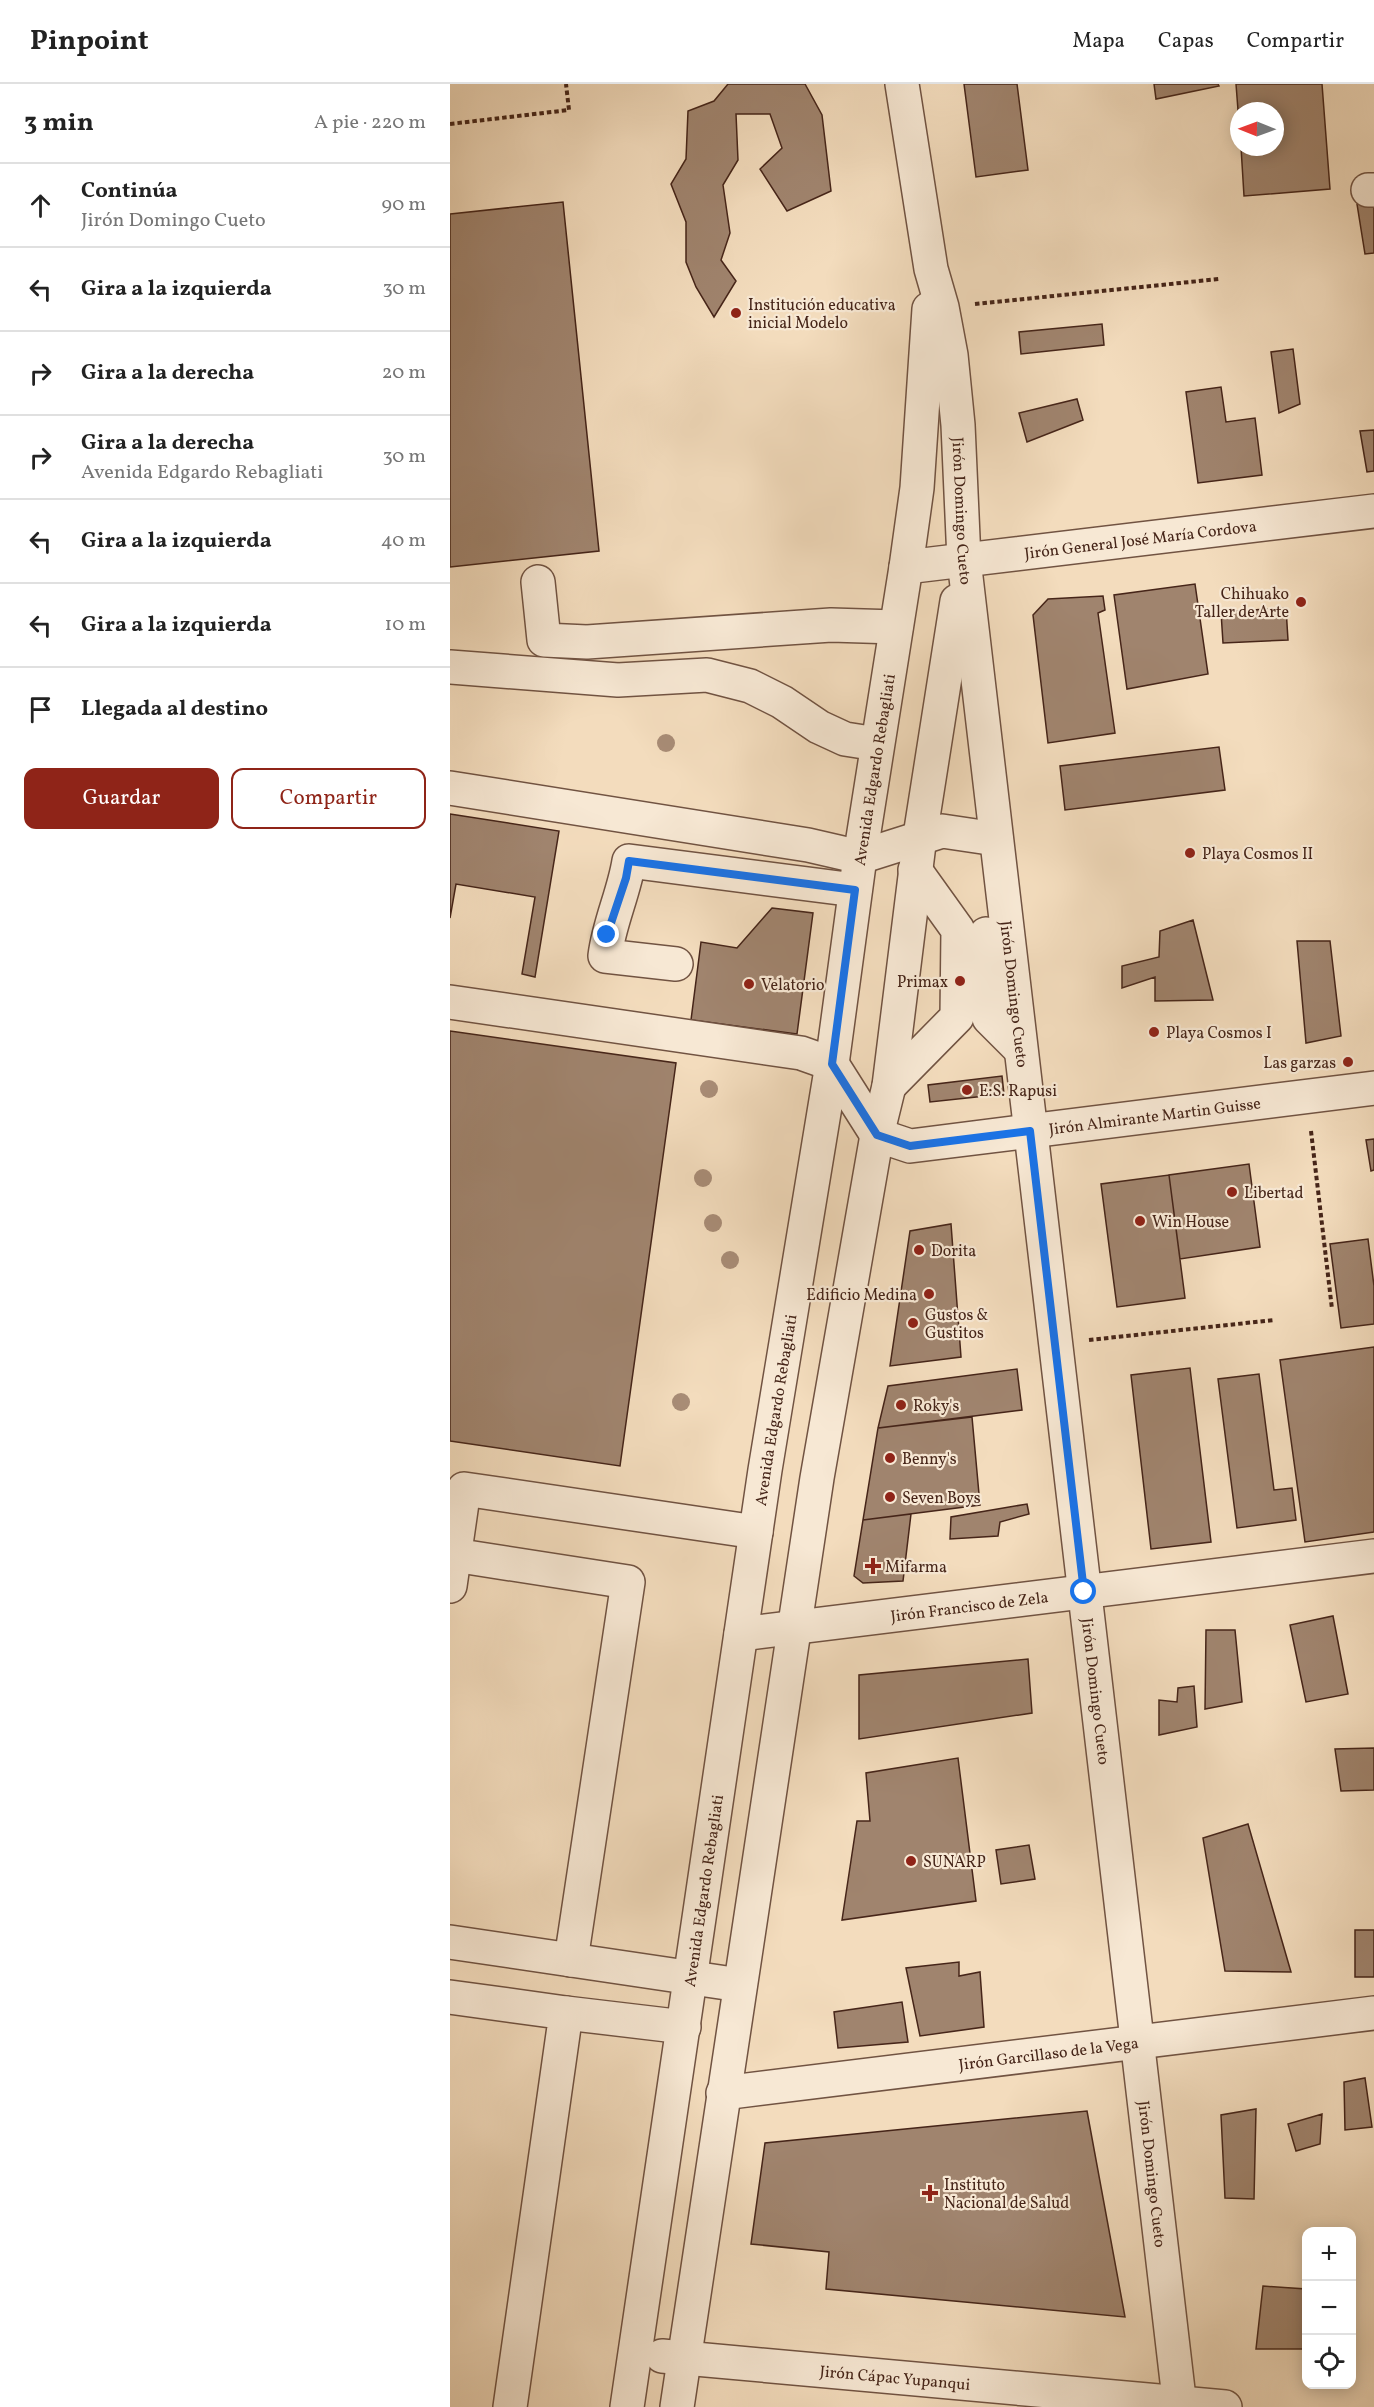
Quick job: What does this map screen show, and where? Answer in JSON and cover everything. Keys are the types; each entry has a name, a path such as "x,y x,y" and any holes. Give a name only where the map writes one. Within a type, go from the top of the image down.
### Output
{"street":[{"name":"Jirón Domingo Cueto","path":"902,84 931,268 942,307 951,355 958,425 963,560 996,839 983,928 1020,1049 1136,2042 1181,2405"},
{"name":"Avenida Edgardo Rebagliati","path":"627,2407 756,1532 832,1064 855,890 906,567 924,401 931,268"},
{"name":"Jirón General José María Cordova","path":"906,567 1374,511"},
{"path":"677,2407 817,1478 877,1135 889,1086 915,870 963,560"},
{"path":"537,582 543,640 587,642 831,625 896,627"},
{"path":"450,667 618,680 707,675 750,686 782,702 819,728 845,739 877,744"},
{"path":"450,788 808,845 860,857 920,836 942,831 996,839"},
{"path":"676,964 605,956 607,935 626,878 629,861 855,890"},
{"path":"915,870 983,928 989,1018 1020,1049"},
{"path":"889,1086 957,1017 983,928"},
{"path":"450,1002 801,1053 832,1064 877,1135"},
{"path":"957,1017 989,1018"},
{"name":"Jirón Almirante Martin Guisse","path":"877,1135 910,1146 1374,1088"},
{"path":"571,1960 628,1582 452,1571 457,1480 756,1532"},
{"name":"Jirón Francisco de Zela","path":"741,1634 1374,1556"},
{"path":"450,1942 740,1985"},
{"path":"450,1996 684,2027"},
{"path":"510,2407 566,2013"},
{"name":"Jirón Garcillaso de la Vega","path":"723,2093 1374,2013"},
{"name":"Jirón Cápac Yupanqui","path":"636,2354 1181,2405 1225,2407"}],"path":[{"path":"450,124 569,110 566,84"},
{"path":"942,307 1219,279"},
{"path":"1307,1096 1332,1309"},
{"path":"1055,1344 1274,1320"}],"building":[{"path":"728,84 805,84 822,115 831,191 787,211 760,169 782,148 770,114 736,114 738,160 723,185 730,233 721,260 736,281 714,317 696,287 686,262 686,222 671,184 686,159 688,111 714,101"},
{"path":"964,84 1017,84 1028,170 976,177"},
{"path":"1154,84 1218,84 1219,86 1156,99"},
{"path":"1236,84 1322,84 1330,189 1244,196 1242,156 1284,156 1284,102 1237,102"},
{"path":"1374,201 1374,253 1365,254 1357,204"},
{"path":"563,202 599,551 450,567 450,214"},
{"path":"1102,324 1104,345 1021,354 1019,332"},
{"path":"1293,349 1300,404 1279,413 1271,352"},
{"path":"1221,387 1226,422 1255,418 1262,475 1198,483 1186,392"},
{"path":"1077,399 1083,420 1027,442 1019,413"},
{"path":"1374,430 1374,471 1367,472 1360,431"},
{"path":"1195,584 1208,674 1127,689 1114,595"},
{"path":"1103,596 1105,610 1098,613 1115,733 1048,743 1033,615 1048,599"},
{"path":"1286,608 1288,640 1223,643 1221,612"},
{"path":"1219,747 1225,790 1065,810 1060,766"},
{"path":"450,814 559,831 535,977 522,974 535,897 456,884 450,918"},
{"name":"Velatorio","path":"772,908 813,913 797,1034 691,1020 701,942 737,948"},
{"path":"1193,920 1213,1000 1155,1001 1155,977 1122,988 1122,966 1159,957 1160,931"},
{"path":"1297,941 1330,941 1341,1036 1306,1043"},
{"path":"450,1031 676,1063 620,1466 450,1441"},
{"path":"1002,1076 1004,1094 930,1102 928,1085"},
{"path":"1374,1139 1374,1170 1371,1171 1366,1140"},
{"path":"1249,1164 1260,1247 1180,1259 1169,1175"},
{"name":"Win House","path":"1169,1175 1185,1298 1117,1307 1101,1184"},
{"name":"Edificio Medina","path":"951,1224 961,1357 890,1366 910,1231"},
{"path":"1368,1239 1374,1286 1374,1324 1341,1328 1330,1244"},
{"path":"1374,1347 1374,1532 1305,1542 1280,1360"},
{"path":"1190,1368 1211,1542 1151,1549 1131,1375"},
{"path":"1017,1369 1022,1410 878,1428 888,1386"},
{"path":"1259,1374 1274,1490 1292,1488 1296,1520 1237,1528 1218,1379"},
{"path":"972,1417 980,1505 863,1520 878,1428"},
{"path":"1027,1504 1029,1514 1000,1522 998,1536 950,1539 951,1517"},
{"path":"911,1514 903,1581 863,1583 854,1576 863,1520"},
{"path":"1333,1616 1348,1694 1306,1702 1290,1625"},
{"path":"1206,1630 1235,1630 1242,1702 1205,1709"},
{"path":"1028,1659 1032,1713 859,1739 859,1675"},
{"path":"1194,1686 1197,1727 1159,1735 1159,1700 1177,1702 1178,1688"},
{"path":"1374,1748 1374,1790 1341,1791 1335,1749"},
{"name":"SUNARP","path":"958,1758 976,1901 842,1920 857,1821 870,1821 866,1773"},
{"path":"1248,1824 1291,1972 1225,1971 1203,1838"},
{"path":"1029,1845 1035,1879 1001,1884 996,1850"},
{"path":"1355,1930 1374,1930 1374,1977 1355,1977"},
{"path":"959,1962 959,1976 980,1972 984,2027 920,2036 906,1968"},
{"path":"902,2002 908,2042 838,2048 834,2012"},
{"path":"1365,2078 1372,2127 1345,2130 1344,2082"},
{"path":"1256,2109 1254,2199 1225,2198 1221,2115"},
{"name":"Instituto Nacional de Salud","path":"1087,2111 1125,2317 826,2289 829,2252 751,2244 765,2143"},
{"path":"1322,2114 1320,2144 1296,2151 1288,2124"},
{"path":"1263,2286 1302,2289 1302,2349 1256,2349"}],"place":[{"name":"Institución educativa inicial Modelo","path":"736,313"},
{"name":"Chihuako Taller de Arte","path":"1301,602"},
{"name":"Playa Cosmos II","path":"1190,853"},
{"name":"Primax","path":"960,981"},
{"name":"Velatorio","path":"749,984"},
{"name":"Playa Cosmos I","path":"1154,1032"},
{"name":"Las garzas","path":"1348,1062"},
{"name":"E:S. Rapusi","path":"967,1090"},
{"name":"Libertad","path":"1232,1192"},
{"name":"Win House","path":"1140,1221"},
{"name":"Dorita","path":"919,1250"},
{"name":"Edificio Medina","path":"929,1294"},
{"name":"Gustos & Gustitos","path":"913,1323"},
{"name":"Roky's","path":"901,1405"},
{"name":"Benny's","path":"890,1458"},
{"name":"Seven Boys","path":"890,1497"},
{"name":"Mifarma","path":"873,1566"},
{"name":"SUNARP","path":"911,1861"},
{"name":"Instituto Nacional de Salud","path":"930,2193"}],"route":[{"path":"607,935 626,878 629,861 855,890 832,1064 877,1135 910,1146 1030,1131 1084,1592"}]}
